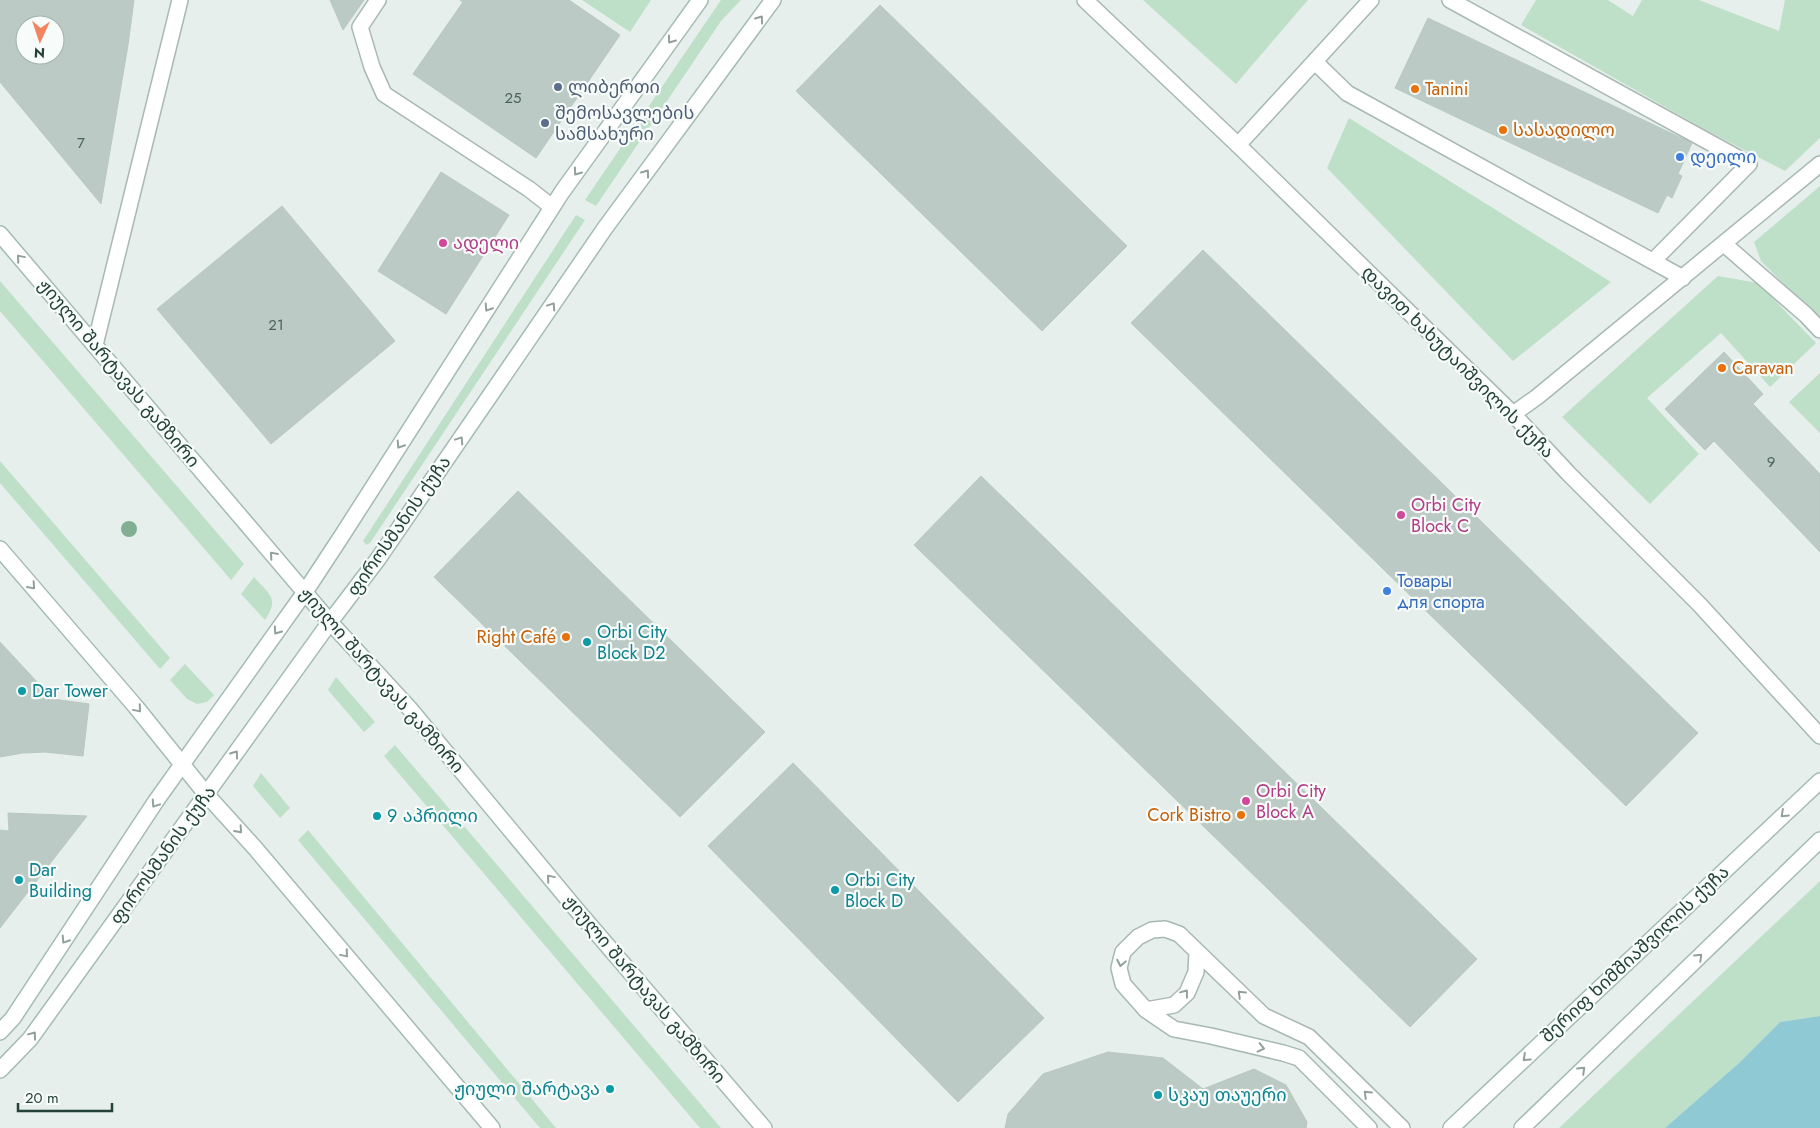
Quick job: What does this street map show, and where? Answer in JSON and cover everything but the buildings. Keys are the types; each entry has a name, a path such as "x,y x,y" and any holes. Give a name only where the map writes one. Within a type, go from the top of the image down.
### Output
{"street":[{"path":"95,345 180,0"},
{"path":"378,0 360,27 372,68 384,94 529,189 552,207"},
{"name":"ფიროსმანის ქუჩა","path":"0,1032 14,1018 182,764 305,592 552,207 700,0"},
{"name":"ფიროსმანის ქუჩა","path":"0,1070 30,1039 330,622 378,559 605,228 774,0"},
{"name":"დავით ხახუტაიშვილის ქუჩა","path":"1085,0 1238,145 1513,414 1568,473 1699,604 1820,736"},
{"path":"1238,145 1372,0"},
{"path":"1450,0 1749,164 1653,261"},
{"path":"1315,62 1347,93 1683,278"},
{"path":"1513,414 1537,397 1820,164"},
{"name":"ჟიული შარტავას გამზირი","path":"0,234 330,622 410,709 576,909 764,1128"},
{"path":"1724,244 1806,315 1820,330"},
{"path":"0,549 136,708 206,794 255,848 492,1128"},
{"name":"შერიფ ხიმშიაშვილის ქუჩა","path":"1451,1128 1820,781"},
{"path":"1522,1128 1820,840"},
{"path":"1369,1128 1299,1058 1229,1040 1174,1029 1146,1010 1122,984 1119,968 1123,952 1138,938 1152,930 1165,930 1179,934 1264,1016 1309,1037 1402,1128"},
{"path":"1146,1010 1174,1005 1187,993 1196,972 1197,952"}],"green space":[{"path":"582,0 651,0 630,32"},
{"path":"721,0 741,0 721,21 596,206 585,200"},
{"path":"1143,0 1308,0 1236,84"},
{"path":"1536,0 1608,0 1633,16 1642,0 1699,0 1779,31 1785,0 1820,0 1820,138 1785,171 1704,129 1521,25"},
{"path":"1349,118 1611,282 1513,361 1327,168"},
{"path":"1820,186 1820,321 1761,261 1754,242"},
{"path":"576,215 585,220 370,543 366,545 363,541"},
{"path":"1718,276 1758,283 1816,343 1770,387 1721,333 1647,398 1699,454 1650,504 1562,417"},
{"path":"0,281 244,564 231,580 0,311"},
{"path":"1820,373 1820,433 1789,402"},
{"path":"0,461 170,658 160,669 0,483"},
{"path":"254,577 271,597 272,606 265,620 241,594"},
{"path":"185,664 214,695 207,702 197,704 187,699 170,680"},
{"path":"336,677 375,722 364,732 328,690"},
{"path":"395,745 721,1128 700,1128 384,756"},
{"path":"261,773 290,808 280,818 253,786"},
{"path":"308,830 556,1128 540,1128 298,840"},
{"path":"1820,881 1820,1016 1780,1022 1739,1063 1665,1128 1559,1128"}],"water":[{"path":"1820,1016 1820,1128 1665,1128 1739,1063 1780,1022"}],"place":[{"name":"ლიბერთი","path":"558,87"},
{"name":"Tanini","path":"1415,89"},
{"name":"შემოსავლების სამსახური","path":"545,123"},
{"name":"სასადილო","path":"1503,130"},
{"name":"დეილი","path":"1680,157"},
{"name":"ადელი","path":"443,243"},
{"name":"Caravan","path":"1722,368"},
{"name":"Orbi City Block C","path":"1401,515"},
{"name":"Товары для спорта","path":"1387,591"},
{"name":"Right Café","path":"566,637"},
{"name":"Orbi City Block D2","path":"587,642"},
{"name":"Dar Tower","path":"22,691"},
{"name":"Orbi City Block A","path":"1246,801"},
{"name":"Cork Bistro","path":"1241,815"},
{"name":"9 აპრილი","path":"377,816"},
{"name":"Dar Building","path":"19,880"},
{"name":"Orbi City Block D","path":"835,890"},
{"name":"ჟიული შარტავა","path":"610,1089"},
{"name":"სკაუ თაუერი","path":"1158,1095"}]}
